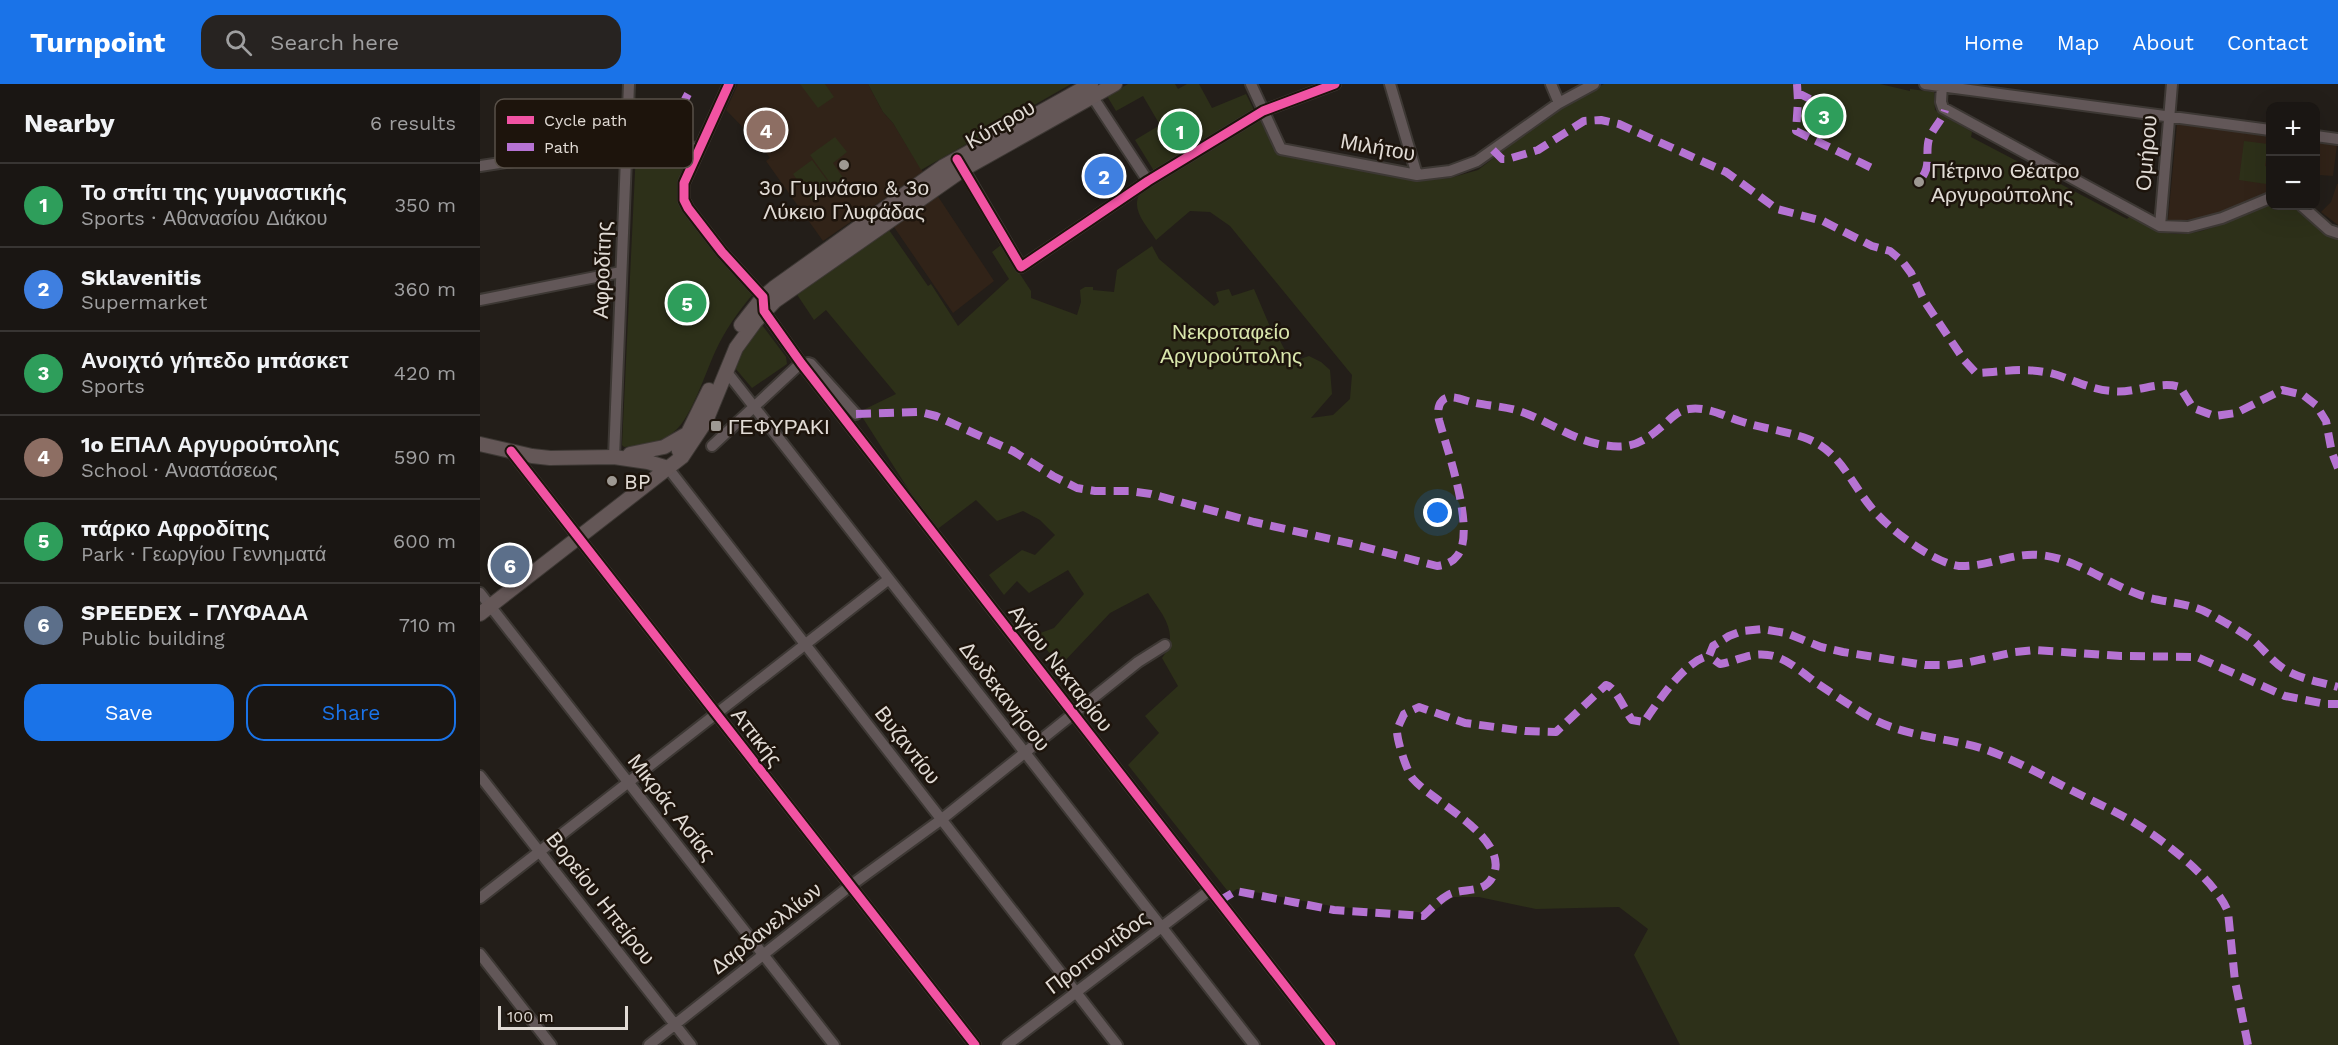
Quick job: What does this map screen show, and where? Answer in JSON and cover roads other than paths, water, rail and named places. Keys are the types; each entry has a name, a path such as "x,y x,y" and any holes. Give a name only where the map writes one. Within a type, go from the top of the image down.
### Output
{"main road":[{"name":"Κύπρου","path":"668,468 701,409 730,341 763,297 847,234 960,164 1092,90 1115,84"},
{"name":"Κύπρου","path":"485,610 682,457 706,421 726,370 741,340 764,311 791,288 960,164"},
{"path":"614,457 664,447 687,434"},
{"path":"480,444 550,458 614,457 648,462 668,468"}],"street":[{"name":"Αφροδίτης","path":"628,99 629,84"},
{"path":"693,160 729,84"},
{"path":"1251,84 1263,111"},
{"path":"960,164 1022,267 1148,181 1263,111 1335,84"},
{"path":"1390,84 1417,175"},
{"path":"1551,84 1559,103"},
{"name":"Μιλήτου","path":"1263,111 1276,143 1281,149 1417,175 1469,166 1559,103 1594,84"},
{"path":"1925,84 2266,129"},
{"name":"Ομήρου","path":"2160,226 2172,84"},
{"path":"1942,85 1943,108 2160,226 2188,227 2222,218 2266,200"},
{"path":"1092,90 1148,181"},
{"path":"2320,137 2338,139"},
{"path":"693,148 698,148"},
{"path":"480,166 495,164"},
{"name":"Αφροδίτης","path":"614,457 626,168"},
{"path":"690,168 684,183 684,200 722,252 763,297 764,311"},
{"path":"2306,210 2329,230 2338,233"},
{"path":"480,300 621,272"},
{"name":"Αγίου Νεκταρίου","path":"764,311 801,363 1331,1045"},
{"path":"712,446 801,363 811,364 856,414"},
{"name":"Δωδεκανήσου","path":"726,370 1254,1045"},
{"name":"Αττικής","path":"511,451 975,1045"},
{"name":"Βυζαντίου","path":"668,468 1117,1045"},
{"path":"480,897 889,579"},
{"name":"Μικράς Ασίας","path":"480,593 485,610 628,782 834,1045"},
{"name":"Δαρδανελλίων","path":"649,1045 850,886 942,819 1138,662 1165,645"},
{"name":"Βορείου Ηπείρου","path":"480,776 691,1045"},
{"name":"Προποντίδος","path":"1008,1045 1210,890"},
{"path":"480,954 551,1045"}],"place":[{"name":"Ανοιχτό γήπεδο μπάσκετ","path":"1824,116"},
{"name":"1o ΕΠΑΛ Αργυρούπολης","path":"766,130"},
{"name":"Το σπίτι της γυμναστικής","path":"1180,131"},
{"name":"3ο Γυμνάσιο & 3ο Λύκειο Γλυφάδας","path":"844,165"},
{"name":"Sklavenitis","path":"1104,176"},
{"name":"Πέτρινο Θέατρο Αργυρούπολης","path":"1919,182"},
{"name":"πάρκο Αφροδίτης","path":"687,303"},
{"name":"ΓΕΦΥΡΑΚΙ","path":"716,426"},
{"name":"BP","path":"612,481"},
{"name":"SPEEDEX - ΓΛΥΦΑΔΑ","path":"510,565"}],"park label":[{"name":"Νεκροταφείο Αργυρούπολης","path":"1231,343"}]}
